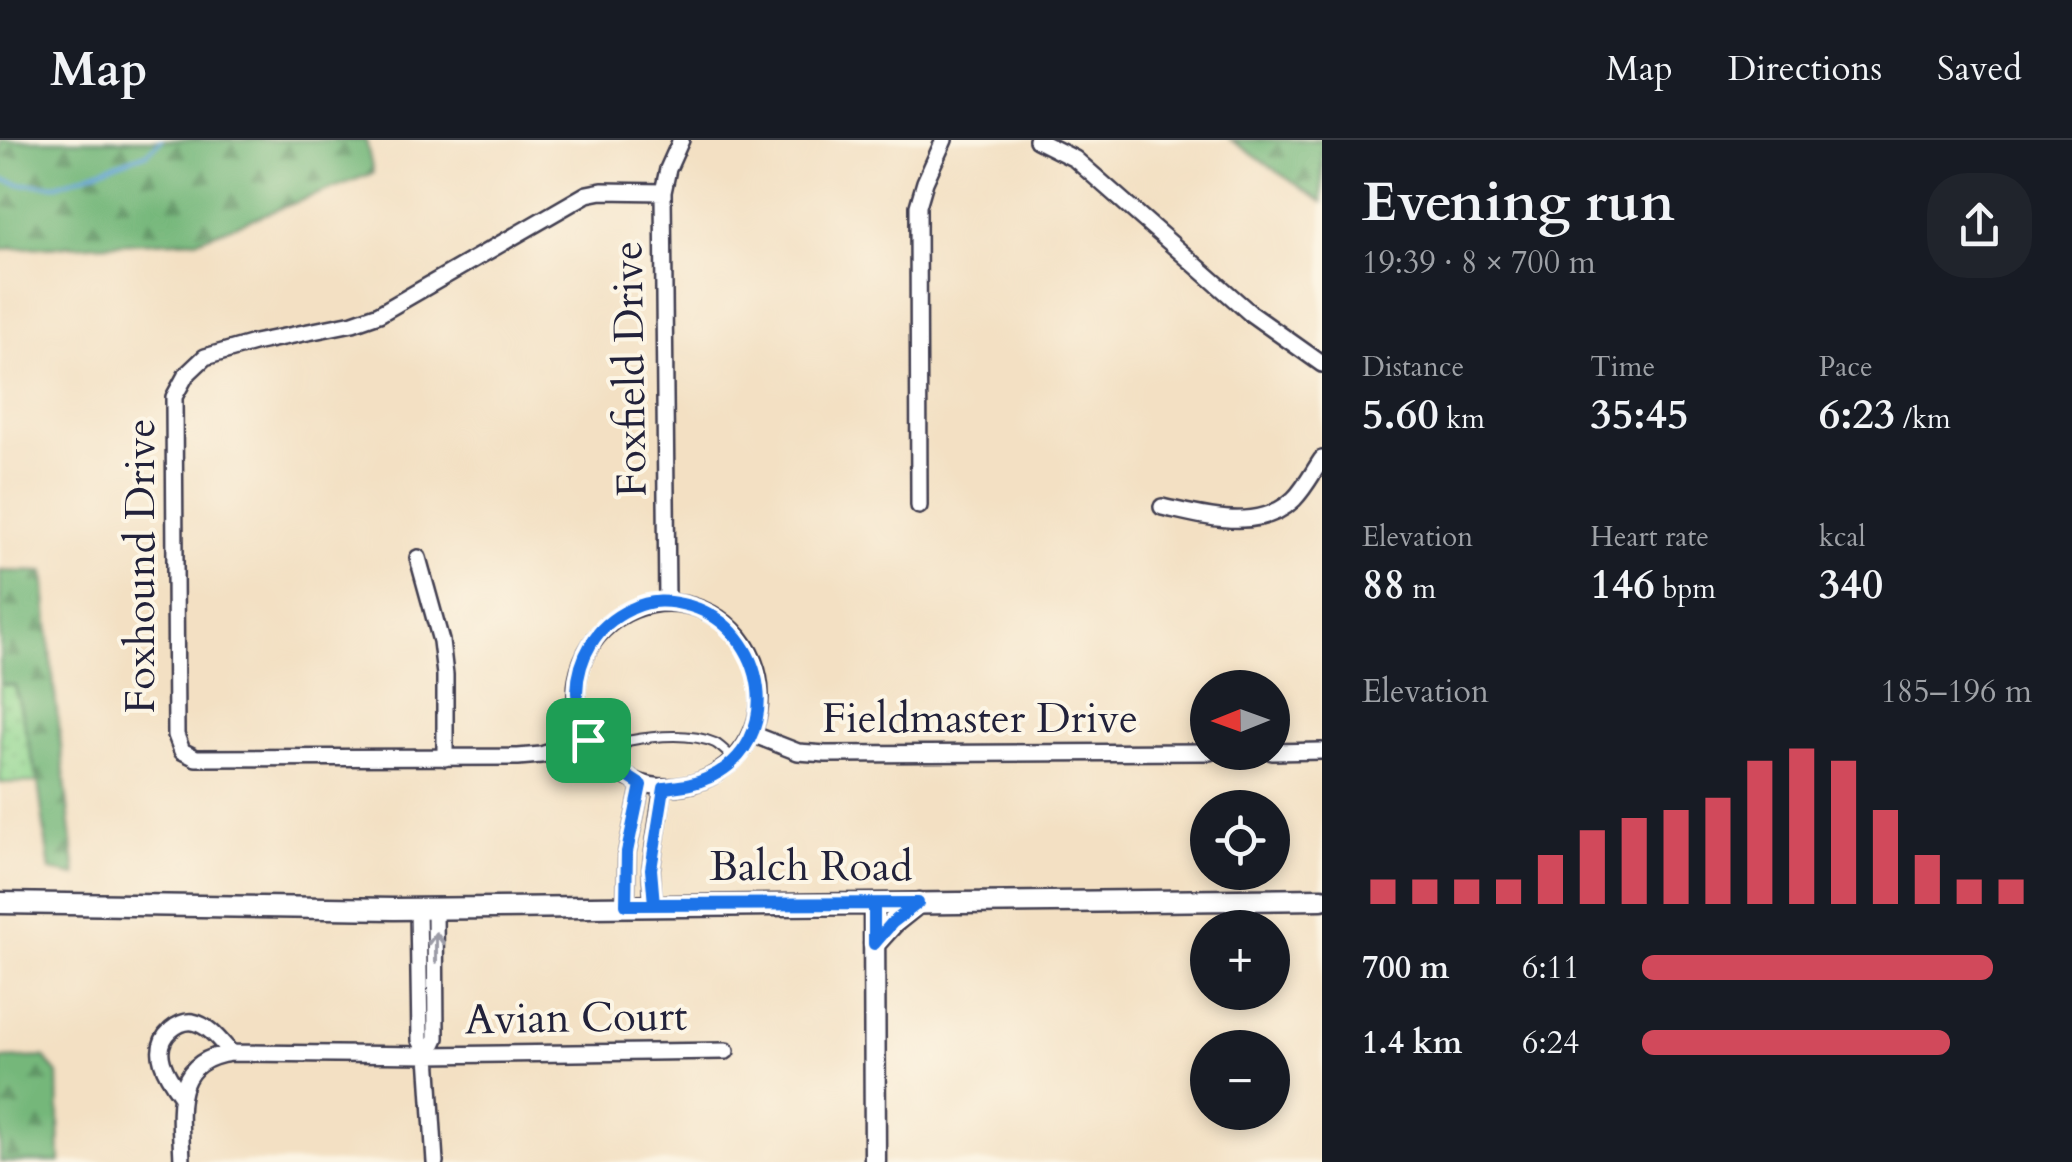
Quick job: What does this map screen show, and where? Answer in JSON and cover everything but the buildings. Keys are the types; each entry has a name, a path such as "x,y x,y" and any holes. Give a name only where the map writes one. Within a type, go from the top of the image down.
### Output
{"street":[{"name":"Foxfield Drive","path":"668,600 663,192 681,140"},
{"path":"919,506 918,206 944,140"},
{"path":"1036,140 1074,159 1250,313 1322,364"},
{"name":"Foxhound Drive","path":"588,740 542,755 445,758 196,758 182,751 176,736 174,397 186,374 205,356 353,324 379,314 587,194 663,192"},
{"path":"1162,507 1218,519 1264,516 1292,502 1322,460"},
{"path":"418,558 440,641 445,758"},
{"path":"668,600 701,609 717,617 738,638 755,672 759,695 752,734 744,748 709,778 664,788 641,785 614,768 588,740 581,725 576,697 585,654 595,638 620,614 638,606 668,600"},
{"name":"Fieldmaster Drive","path":"752,734 798,752 826,754 1190,752"},
{"path":"1290,752 1322,751"},
{"path":"626,905 627,852 641,785"},
{"path":"654,904 652,857 664,788"},
{"name":"Balch Road","path":"0,903 427,908 1322,899"},
{"path":"874,944 892,923 918,903"},
{"path":"874,904 875,1162"},
{"path":"427,908 420,1040 428,1055 435,1162"},
{"path":"181,1094 164,1073 160,1053 163,1037 178,1024 194,1022 210,1030 231,1053"},
{"name":"Avian Court","path":"231,1053 726,1051"},
{"path":"182,1162 181,1094 188,1076 212,1055 231,1053"}],"lane":[{"path":"614,768 627,742 652,736 696,738 717,744 734,758"}],"green space":[{"path":"0,140 366,140 373,173 197,240 0,249"},
{"path":"1231,140 1322,140 1322,202"},
{"path":"0,571 44,572 76,876 50,871 38,782 15,686 0,684"},
{"path":"0,684 15,686 38,782 0,783"},
{"path":"44,1057 58,1074 60,1162 0,1162 0,1059"}],"waterway":[{"path":"0,179 57,185 147,153 161,140"}],"route":[{"path":"668,600 701,609 717,617 748,654 759,695 757,720 744,748 722,770 693,784 664,788 651,869 654,904 918,903 892,923 874,944 874,904 626,905 627,852 641,785 607,763 588,740 576,697 578,678 585,654 604,627 620,614 650,602 668,600"}]}
